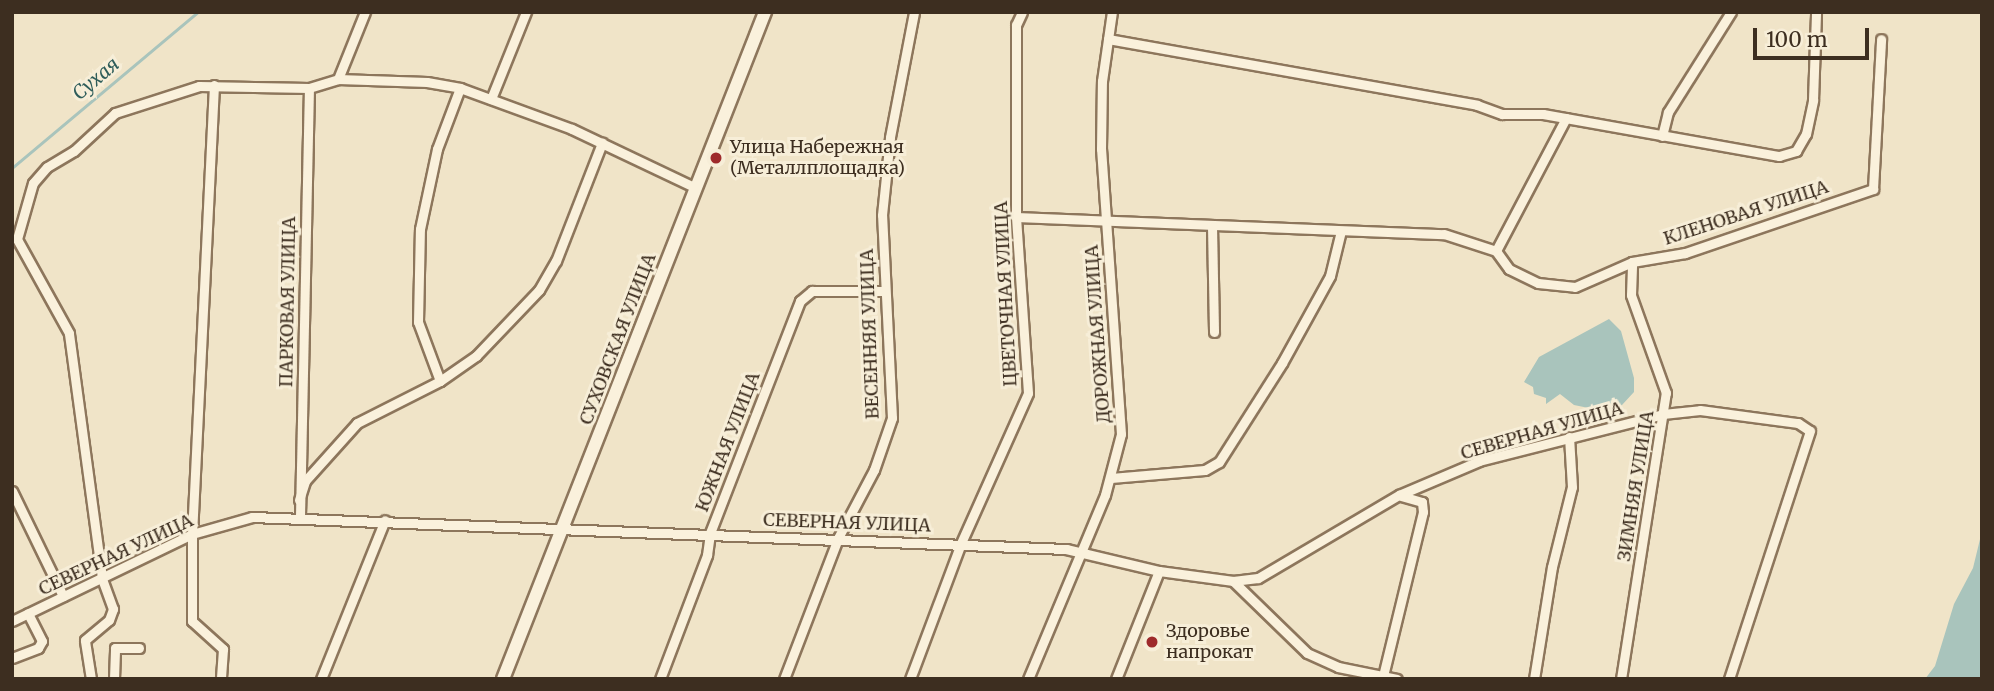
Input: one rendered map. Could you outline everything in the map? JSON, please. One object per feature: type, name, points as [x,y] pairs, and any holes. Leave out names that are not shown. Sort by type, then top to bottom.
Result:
[{"type":"street","points":[[338,79],[365,12]]},
{"type":"street","points":[[491,99],[526,12]]},
{"type":"street","name":"СУХОВСКАЯ УЛИЦА","points":[[503,679],[765,12]]},
{"type":"street","name":"ВЕСЕННЯЯ УЛИЦА","points":[[784,679],[838,538],[874,470],[892,418],[882,215],[890,137],[914,12]]},
{"type":"street","name":"ЦВЕТОЧНАЯ УЛИЦА","points":[[910,679],[961,543],[1028,393],[1016,217],[1016,25],[1022,12]]},
{"type":"street","name":"ДОРОЖНАЯ УЛИЦА","points":[[1028,679],[1111,478],[1121,434],[1101,149],[1112,12]]},
{"type":"street","points":[[1662,135],[1668,112],[1731,12]]},
{"type":"street","points":[[1108,39],[1476,105],[1502,114],[1566,118],[1779,156],[1796,151],[1806,134],[1813,100],[1815,12]]},
{"type":"street","name":"КЛЕНОВАЯ УЛИЦА","points":[[1016,217],[1341,232],[1444,233],[1496,251],[1509,270],[1538,283],[1575,287],[1632,262],[1685,253],[1873,188],[1881,39]]},
{"type":"street","points":[[91,679],[86,640],[109,620],[113,609],[102,578],[69,333],[17,239],[27,200],[40,174],[85,143],[115,113],[199,86],[309,88],[338,79],[427,82],[460,88],[491,99],[602,143],[696,188]]},
{"type":"street","points":[[214,85],[192,534],[192,621],[223,649],[222,679]]},
{"type":"street","name":"ПАРКОВАЯ УЛИЦА","points":[[300,516],[309,88]]},
{"type":"street","points":[[440,381],[418,322],[419,229],[425,188],[460,88]]},
{"type":"street","points":[[1496,251],[1566,118]]},
{"type":"street","points":[[299,500],[305,481],[357,424],[440,381],[476,356],[539,290],[556,261],[602,143]]},
{"type":"street","points":[[1212,226],[1214,332]]},
{"type":"street","points":[[1111,478],[1205,470],[1219,462],[1282,363],[1330,276],[1341,232]]},
{"type":"street","name":"ЗИМНЯЯ УЛИЦА","points":[[1621,679],[1666,393],[1631,295],[1632,262]]},
{"type":"street","name":"ЮЖНАЯ УЛИЦА","points":[[660,679],[707,555],[710,533],[800,301],[812,291],[884,291]]},
{"type":"street","name":"СЕВЕРНАЯ УЛИЦА","points":[[12,621],[192,534],[252,517],[300,516],[961,543],[1078,553],[1159,571],[1233,581],[1258,578],[1399,495],[1479,461],[1663,414],[1700,410],[1798,423],[1810,431],[1729,679]]},
{"type":"street","points":[[1534,679],[1559,539],[1572,487],[1569,437]]},
{"type":"street","points":[[12,491],[63,596]]},
{"type":"street","points":[[1384,676],[1423,512],[1422,502],[1399,495]]},
{"type":"street","points":[[321,679],[385,520]]},
{"type":"street","points":[[1116,679],[1159,571]]},
{"type":"street","points":[[1233,581],[1307,653],[1338,667],[1397,679]]},
{"type":"street","points":[[12,658],[38,648],[42,641],[28,613]]},
{"type":"street","points":[[114,679],[115,648],[139,648]]},
{"type":"water","points":[[1609,319],[1621,331],[1634,378],[1634,392],[1622,405],[1608,412],[1574,405],[1560,394],[1546,404],[1546,398],[1534,394],[1533,387],[1524,382],[1539,357]]},
{"type":"water","points":[[1982,531],[1982,679],[1925,679],[1935,666],[1954,604],[1973,568]]},
{"type":"waterway","name":"Сухая","points":[[12,168],[198,12]]},
{"type":"place","name":"Улица Набережная (Металлплощадка)","points":[[716,158]]},
{"type":"place","name":"Здоровье напрокат","points":[[1152,642]]}]
